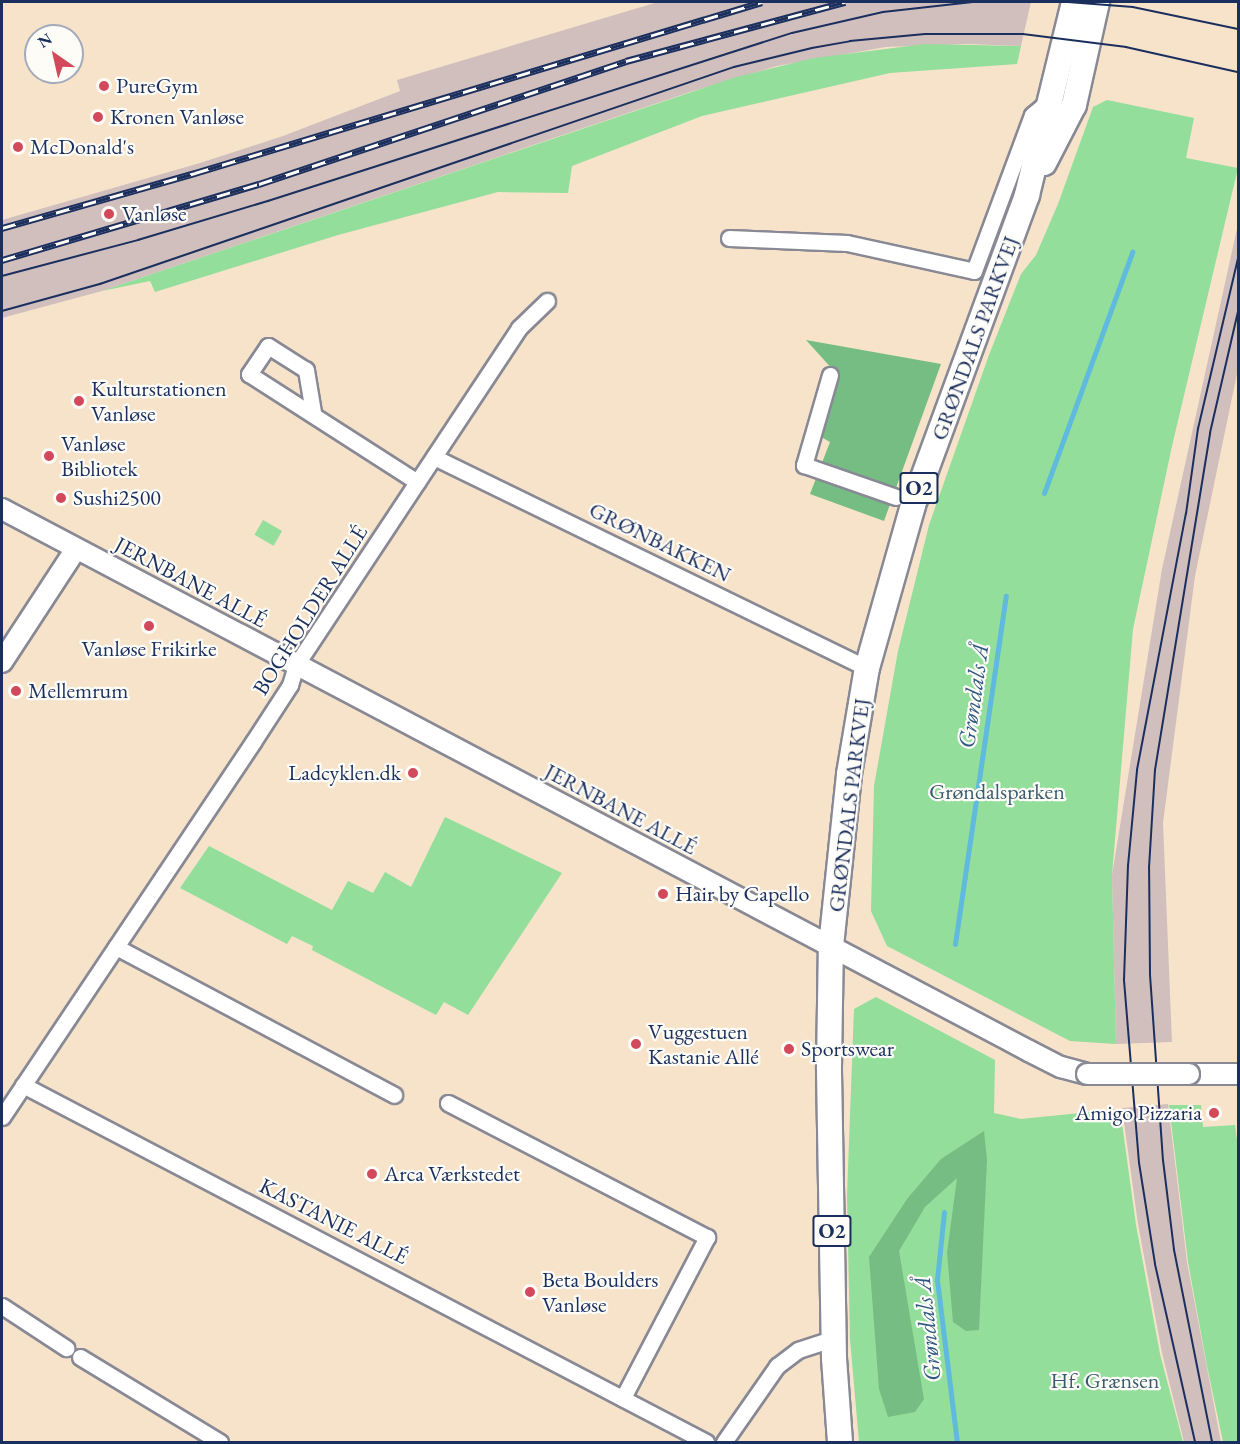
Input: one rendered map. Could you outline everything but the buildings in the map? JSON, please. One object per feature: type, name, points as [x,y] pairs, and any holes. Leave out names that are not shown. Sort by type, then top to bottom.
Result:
[{"type":"main road","name":"GRØNDALS PARKVEJ","points":[[840,1443],[834,1338],[830,1125],[831,946],[849,774],[867,668],[913,505],[1027,195],[1074,2]]},
{"type":"main road","name":"GRØNDALS PARKVEJ","points":[[1027,195],[1070,117],[1097,2]]},
{"type":"street","name":"GRØNDALS PARKVEJ","points":[[729,238],[848,243],[974,271],[1032,115],[1052,98]]},
{"type":"street","name":"BOGHOLDER ALLÉ","points":[[2,1117],[290,685],[296,665],[519,328],[547,301]]},
{"type":"street","points":[[313,412],[306,370],[268,346],[249,374],[313,412],[417,482]]},
{"type":"street","points":[[830,375],[804,465],[896,496]]},
{"type":"street","name":"GRØNBAKKEN","points":[[434,457],[867,668]]},
{"type":"street","name":"JERNBANE ALLÉ","points":[[2,509],[1061,1067],[1087,1074],[1239,1074]]},
{"type":"street","points":[[2,662],[76,549]]},
{"type":"street","points":[[116,947],[394,1095]]},
{"type":"street","name":"KASTANIE ALLÉ","points":[[23,1085],[706,1443]]},
{"type":"street","points":[[448,1103],[707,1237],[623,1398]]},
{"type":"street","points":[[2,1306],[66,1348]]},
{"type":"street","points":[[724,1443],[777,1366],[798,1350],[834,1338]]},
{"type":"street","points":[[80,1357],[220,1443]]},
{"type":"shaded area","points":[[658,2],[1031,2],[1021,46],[967,44],[886,47],[777,66],[690,92],[102,291],[2,318],[2,220],[200,163],[283,136],[400,91],[397,80]]},
{"type":"shaded area","points":[[1238,224],[1238,369],[1195,576],[1163,823],[1172,1042],[1116,1044],[1112,875],[1162,569]]},
{"type":"shaded area","points":[[1168,1104],[1187,1262],[1221,1442],[1184,1442],[1162,1353],[1138,1224],[1122,1108]]},
{"type":"green space","points":[[925,44],[1021,46],[1017,64],[890,73],[702,116],[572,166],[568,193],[498,192],[338,235],[155,292],[150,281],[102,291],[733,78],[814,58]]},
{"type":"green space","name":"Grøndalsparken","points":[[1107,100],[1194,118],[1186,158],[1238,168],[1172,446],[1133,629],[1112,875],[1116,1044],[1070,1041],[887,946],[871,911],[874,786],[898,651],[929,525],[989,355],[1021,274],[1036,255],[1058,204],[1093,107]]},
{"type":"green space","points":[[806,340],[941,364],[884,521],[810,494],[830,442],[816,434],[834,371]]},
{"type":"green space","points":[[263,520],[282,531],[274,546],[254,535]]},
{"type":"green space","points":[[445,817],[562,873],[468,1015],[444,1002],[436,1015],[312,950],[313,946],[292,936],[287,944],[180,888],[209,846],[332,910],[348,881],[373,893],[385,872],[411,887]]},
{"type":"green space","name":"Hf. Grænsen","points":[[876,997],[995,1060],[994,1113],[1021,1119],[1120,1109],[1136,1225],[1160,1354],[1183,1442],[859,1442],[850,1339],[847,1195],[854,1009]]},
{"type":"green space","points":[[1169,1105],[1201,1105],[1203,1127],[1235,1125],[1238,1148],[1238,1442],[1223,1442],[1207,1366],[1188,1262]]},
{"type":"green space","points":[[984,1131],[987,1160],[979,1330],[966,1331],[953,1322],[947,1253],[957,1178],[925,1207],[899,1251],[924,1399],[915,1412],[888,1417],[879,1389],[869,1257],[907,1199],[941,1159]]},
{"type":"waterway","name":"Grøndals Å","points":[[1044,493],[1132,252]]},
{"type":"waterway","name":"Grøndals Å","points":[[955,944],[1006,596]]},
{"type":"waterway","name":"Grøndals Å","points":[[944,1212],[937,1280],[957,1442]]},
{"type":"tram line","points":[[2,276],[138,240],[268,201],[792,33],[883,12],[972,2]]},
{"type":"tram line","points":[[1068,2],[1133,7],[1238,29]]},
{"type":"tram line","points":[[2,311],[100,284],[734,67],[812,48],[850,41],[925,34],[1023,34],[1126,47],[1238,72]]},
{"type":"tram line","points":[[1195,1442],[1155,1264],[1139,1163],[1124,980],[1128,866],[1137,770],[1186,514],[1198,429],[1238,259]]},
{"type":"tram line","points":[[1212,1442],[1174,1250],[1163,1161],[1150,974],[1149,868],[1155,770],[1210,433],[1238,312]]},
{"type":"railway","points":[[2,228],[195,173],[762,2]]},
{"type":"railway","points":[[2,260],[259,184],[626,61],[845,2]]},
{"type":"place","name":"PureGym","points":[[104,86]]},
{"type":"place","name":"Kronen Vanløse","points":[[98,117]]},
{"type":"place","name":"McDonald's","points":[[18,147]]},
{"type":"place","name":"Vanløse","points":[[109,214]]},
{"type":"place","name":"Kulturstationen Vanløse","points":[[79,401]]},
{"type":"place","name":"Vanløse Bibliotek","points":[[49,456]]},
{"type":"place","name":"Sushi2500","points":[[61,498]]},
{"type":"place","name":"Vanløse Frikirke","points":[[149,626]]},
{"type":"place","name":"Mellemrum","points":[[16,691]]},
{"type":"place","name":"Ladcyklen.dk","points":[[413,773]]},
{"type":"place","name":"Hair by Capello","points":[[663,894]]},
{"type":"place","name":"Vuggestuen Kastanie Allé","points":[[636,1044]]},
{"type":"place","name":"Sportswear","points":[[789,1049]]},
{"type":"place","name":"Amigo Pizzaria","points":[[1214,1113]]},
{"type":"place","name":"Arca Værkstedet","points":[[372,1174]]},
{"type":"place","name":"Beta Boulders Vanløse","points":[[530,1292]]}]
